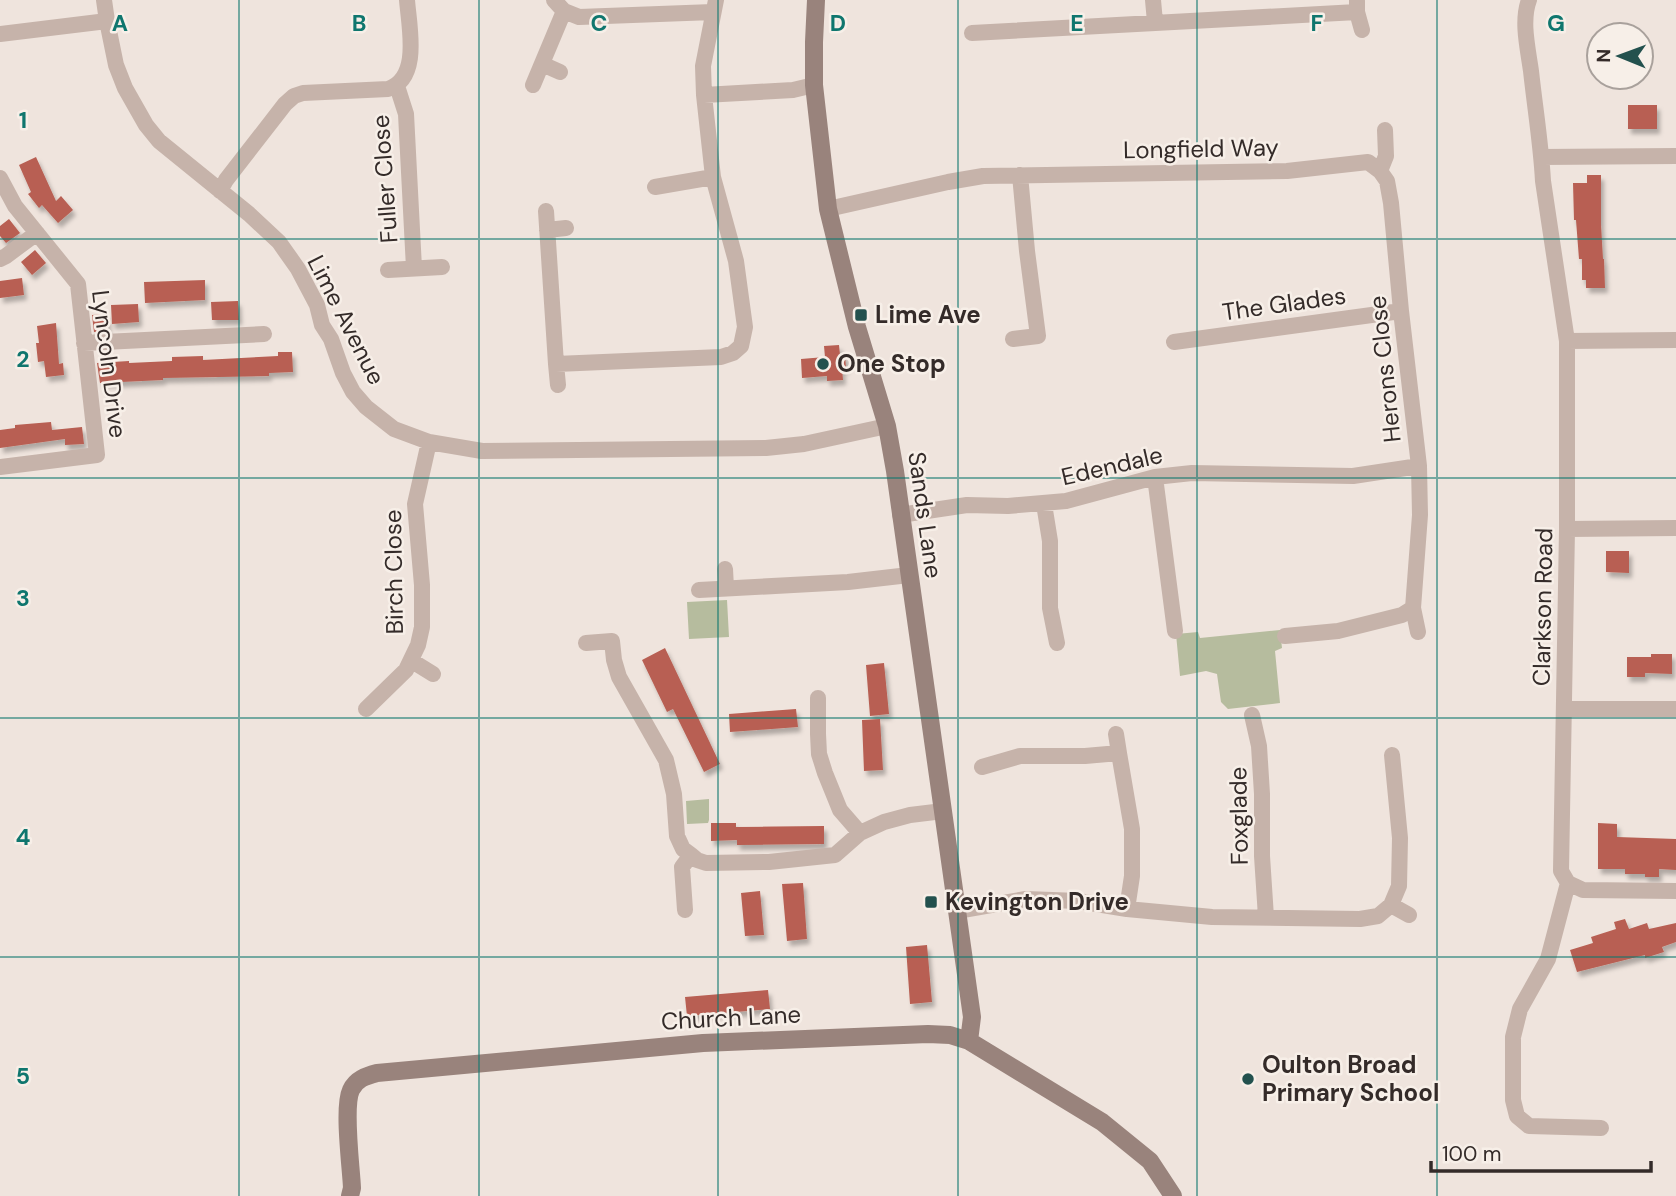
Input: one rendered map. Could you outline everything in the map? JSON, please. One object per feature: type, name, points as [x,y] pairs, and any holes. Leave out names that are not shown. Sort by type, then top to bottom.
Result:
[{"type":"street","name":"Lime Avenue","points":[[104,0],[116,65],[125,88],[146,124],[159,141],[249,214],[279,242],[298,269],[317,305],[322,326],[331,340],[353,392],[366,407],[394,429],[429,442],[482,451],[766,447],[804,444],[887,426]]},
{"type":"street","points":[[220,191],[285,104],[294,96],[314,91],[388,89],[397,86],[409,66],[411,54],[407,0]]},
{"type":"street","name":"Sands Lane","points":[[816,0],[814,85],[828,209],[857,327],[887,426],[895,471],[972,1017],[969,1041]]},
{"type":"street","points":[[1153,0],[1154,22]]},
{"type":"street","name":"Clarkson Road","points":[[1528,0],[1525,9],[1526,32],[1543,181],[1567,341],[1567,529],[1561,871],[1568,883],[1548,959],[1520,1009],[1513,1037],[1513,1100],[1517,1116],[1529,1126],[1601,1128]]},
{"type":"street","points":[[533,85],[559,6],[579,18],[715,6],[703,66],[704,95],[713,177],[736,261],[745,327],[741,346],[733,353],[721,357],[556,364]]},
{"type":"street","points":[[972,33],[1357,6],[1362,30]]},
{"type":"street","points":[[0,34],[107,22]]},
{"type":"street","points":[[542,64],[560,72]]},
{"type":"street","points":[[704,95],[793,90],[814,85]]},
{"type":"street","name":"Fuller Close","points":[[397,86],[406,114],[414,268]]},
{"type":"street","name":"Herons Close","points":[[1385,130],[1386,156],[1380,171],[1388,181],[1419,466],[1420,515],[1413,608],[1418,632]]},
{"type":"street","points":[[1541,157],[1676,156]]},
{"type":"street","name":"Longfield Way","points":[[828,209],[983,176],[1287,171],[1368,162],[1380,171]]},
{"type":"street","points":[[1013,340],[1038,336],[1020,175]]},
{"type":"street","points":[[655,187],[713,177]]},
{"type":"street","name":"Lyncoln Drive","points":[[0,178],[15,206],[78,284],[97,455],[0,467]]},
{"type":"street","points":[[546,211],[558,385]]},
{"type":"street","points":[[547,230],[566,228]]},
{"type":"street","points":[[0,258],[37,233]]},
{"type":"street","name":"Fuller Close","points":[[388,270],[442,267]]},
{"type":"street","name":"The Glades","points":[[1174,342],[1401,311]]},
{"type":"street","points":[[84,343],[175,330],[264,334]]},
{"type":"street","points":[[1567,341],[1676,340]]},
{"type":"street","name":"Birch Close","points":[[366,709],[406,670],[418,645],[422,627],[422,585],[415,504],[429,442]]},
{"type":"street","name":"Edendale","points":[[900,515],[967,505],[1008,506],[1066,501],[1155,477],[1192,473],[1353,476],[1419,466]]},
{"type":"street","points":[[1155,477],[1175,631]]},
{"type":"street","points":[[1044,504],[1050,541],[1050,608],[1057,643]]},
{"type":"street","points":[[1567,529],[1676,528]]},
{"type":"street","points":[[725,569],[726,588]]},
{"type":"street","points":[[699,590],[848,582],[909,575]]},
{"type":"street","points":[[1285,636],[1338,631],[1402,615],[1413,608]]},
{"type":"street","points":[[586,643],[612,642],[619,677],[666,760],[674,794],[677,836],[683,849],[706,863],[769,862],[835,855],[860,833],[884,822],[910,815],[943,811]]},
{"type":"street","name":"Birch Close","points":[[412,661],[433,674]]},
{"type":"street","points":[[818,698],[819,754],[840,810],[860,833]]},
{"type":"street","points":[[1564,709],[1676,709]]},
{"type":"street","name":"Foxglade","points":[[1252,715],[1260,758],[1266,917]]},
{"type":"street","points":[[1116,734],[1132,829],[1132,876],[1127,909]]},
{"type":"street","points":[[982,767],[1020,756],[1085,757],[1119,753]]},
{"type":"street","points":[[957,911],[1026,899],[1078,901],[1127,909],[1212,917],[1360,919],[1378,916],[1391,905],[1399,886],[1400,838],[1392,755]]},
{"type":"street","points":[[685,910],[682,867],[691,855]]},
{"type":"street","points":[[1568,883],[1583,890],[1676,891]]},
{"type":"street","points":[[1391,905],[1409,915]]},
{"type":"street","name":"Church Lane","points":[[350,1196],[352,1188],[347,1103],[351,1088],[362,1077],[377,1073],[703,1043],[928,1034],[950,1035],[969,1041],[1102,1122],[1150,1161],[1173,1196]]},
{"type":"green space","points":[[727,600],[729,637],[689,639],[687,602]]},
{"type":"green space","points":[[1280,630],[1282,648],[1275,651],[1280,703],[1228,709],[1221,702],[1217,674],[1206,671],[1180,676],[1176,634],[1198,632],[1200,638]]},
{"type":"green space","points":[[709,799],[708,823],[687,824],[686,801]]},
{"type":"building","points":[[1628,105],[1657,105],[1657,129],[1628,129]]},
{"type":"building","points":[[36,157],[56,201],[61,196],[73,210],[58,223],[42,205],[39,208],[28,194],[31,192],[19,165]]},
{"type":"building","points":[[1587,175],[1601,175],[1605,288],[1586,288],[1586,280],[1582,280],[1582,259],[1579,259],[1574,220],[1573,183],[1587,183]]},
{"type":"building","points":[[9,219],[20,233],[6,243],[0,236],[0,226]]},
{"type":"building","points":[[35,250],[46,263],[32,275],[21,262]]},
{"type":"building","points":[[22,278],[24,295],[0,298],[0,281]]},
{"type":"building","points":[[205,280],[205,300],[145,303],[144,282]]},
{"type":"building","points":[[238,301],[239,320],[212,320],[211,302]]},
{"type":"building","points":[[138,304],[139,322],[112,324],[111,305]]},
{"type":"building","points":[[107,314],[108,331],[94,332],[92,315]]},
{"type":"building","points":[[56,323],[59,364],[63,363],[64,375],[46,377],[44,361],[38,362],[37,326]]},
{"type":"building","name":"One Stop","points":[[839,345],[840,355],[845,354],[846,369],[842,369],[843,380],[827,381],[827,376],[802,378],[801,359],[825,357],[824,346]]},
{"type":"building","points":[[278,352],[292,352],[293,372],[269,373],[269,376],[163,378],[100,383],[97,363],[172,361],[172,357],[203,356],[203,360],[278,356]]},
{"type":"building","points":[[51,422],[52,430],[82,427],[84,444],[65,445],[65,439],[0,448],[0,430],[15,428],[15,425]]},
{"type":"building","points":[[1606,551],[1629,551],[1629,573],[1606,572]]},
{"type":"building","points":[[665,648],[720,764],[704,772],[673,709],[667,712],[642,660]]},
{"type":"building","points":[[1651,654],[1672,654],[1672,674],[1645,673],[1645,677],[1627,677],[1627,657],[1651,657]]},
{"type":"building","points":[[884,663],[889,714],[870,716],[866,665]]},
{"type":"building","points":[[796,709],[798,727],[730,732],[729,714]]},
{"type":"building","points":[[880,719],[883,770],[864,771],[862,720]]},
{"type":"building","points":[[711,823],[736,823],[736,827],[824,826],[824,844],[737,845],[737,840],[711,841]]},
{"type":"building","points":[[1598,823],[1617,824],[1617,837],[1676,839],[1676,870],[1659,869],[1659,877],[1645,877],[1645,874],[1625,874],[1625,869],[1598,869]]},
{"type":"building","points":[[803,883],[807,939],[787,941],[782,884]]},
{"type":"building","points":[[760,891],[764,935],[745,936],[741,893]]},
{"type":"building","points":[[1625,919],[1629,929],[1647,923],[1649,929],[1676,923],[1676,942],[1662,947],[1664,952],[1645,958],[1645,955],[1577,972],[1570,950],[1593,943],[1591,937],[1616,929],[1614,922]]},
{"type":"building","points":[[927,945],[932,1002],[910,1004],[906,947]]},
{"type":"building","points":[[768,990],[770,1009],[687,1016],[685,997]]},
{"type":"place","name":"Lime Ave","points":[[861,315]]},
{"type":"place","name":"One Stop","points":[[823,364]]},
{"type":"place","name":"Kevington Drive","points":[[931,902]]},
{"type":"place","name":"Oulton Broad Primary School","points":[[1248,1079]]}]
